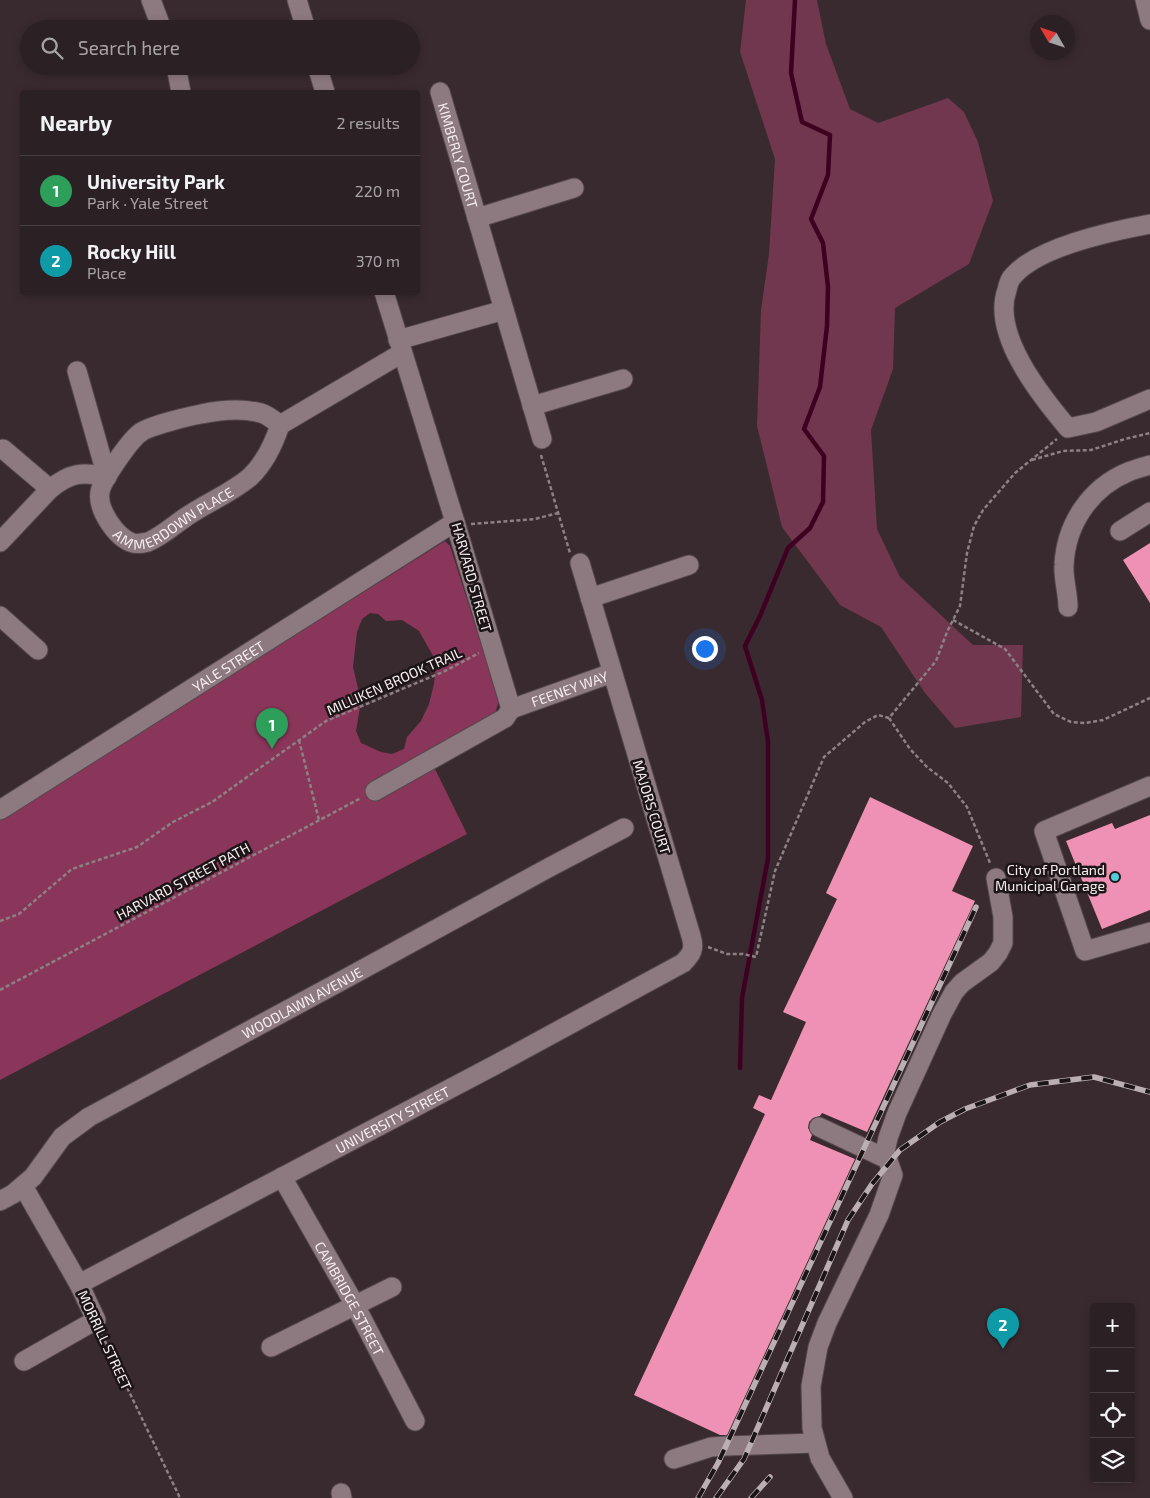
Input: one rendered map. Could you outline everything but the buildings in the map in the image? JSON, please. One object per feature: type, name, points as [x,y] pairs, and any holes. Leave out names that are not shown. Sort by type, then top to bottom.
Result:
[{"type":"street","points":[[150,0],[158,20]]},
{"type":"street","points":[[297,0],[303,20]]},
{"type":"street","points":[[1145,0],[1150,19]]},
{"type":"street","points":[[178,75],[181,90]]},
{"type":"street","points":[[320,75],[324,90]]},
{"type":"street","name":"KIMBERLY COURT","points":[[440,92],[542,438]]},
{"type":"street","name":"KIMBERLY COURT","points":[[477,218],[574,188]]},
{"type":"street","points":[[1150,224],[1098,235],[1028,262],[1011,278],[1003,300],[1007,328],[1017,355],[1030,378],[1068,428],[1096,422],[1150,399]]},
{"type":"street","name":"HARVARD STREET","points":[[385,295],[456,525],[510,709]]},
{"type":"street","points":[[280,425],[400,347],[504,310]]},
{"type":"street","points":[[0,542],[59,481],[75,474],[90,473],[107,477],[77,371]]},
{"type":"street","points":[[532,406],[623,378]]},
{"type":"street","name":"AMMERDOWN PLACE","points":[[218,411],[246,411],[263,414],[280,425],[274,443],[251,476],[232,490],[148,542],[133,544],[120,536],[109,523],[102,509],[100,492],[112,467],[140,432],[175,421],[218,411]]},
{"type":"street","points":[[4,449],[50,489]]},
{"type":"street","points":[[1068,607],[1064,566],[1066,541],[1076,518],[1089,499],[1107,484],[1128,472],[1150,465]]},
{"type":"street","points":[[1120,531],[1150,512]]},
{"type":"street","name":"YALE STREET","points":[[0,810],[456,525]]},
{"type":"street","name":"FEENEY WAY","points":[[510,709],[612,673],[580,562]]},
{"type":"street","points":[[590,598],[689,565]]},
{"type":"street","points":[[0,616],[38,650]]},
{"type":"street","name":"MAJORS COURT","points":[[612,673],[693,942]]},
{"type":"street","points":[[375,791],[505,718],[510,709]]},
{"type":"street","points":[[1150,786],[1044,830],[1085,951],[1150,932]]},
{"type":"street","name":"WOODLAWN AVENUE","points":[[0,1201],[34,1177],[62,1137],[89,1117],[624,828]]},
{"type":"street","points":[[842,1498],[827,1472],[815,1443],[811,1414],[811,1386],[818,1347],[831,1314],[879,1215],[893,1175],[885,1152],[887,1144],[897,1113],[942,1014],[954,992],[962,983],[991,962],[1003,943],[1003,917],[996,878]]},
{"type":"street","name":"UNIVERSITY STREET","points":[[79,1284],[486,1070],[683,963],[693,950],[693,942]]},
{"type":"street","points":[[819,1127],[887,1159]]},
{"type":"street","name":"CAMBRIDGE STREET","points":[[282,1177],[355,1305],[415,1421]]},
{"type":"street","name":"MORRILL STREET","points":[[23,1186],[79,1284],[96,1320]]},
{"type":"street","points":[[271,1347],[392,1287]]},
{"type":"street","points":[[24,1361],[96,1320]]},
{"type":"street","points":[[674,1459],[711,1447],[815,1443]]},
{"type":"path","points":[[889,718],[936,661],[960,606],[967,553],[974,526],[983,510],[1015,473],[1073,427]]},
{"type":"path","points":[[1030,460],[1063,451],[1091,450],[1125,438],[1150,433]]},
{"type":"path","points":[[542,438],[538,447],[558,513],[571,554],[580,562]]},
{"type":"path","points":[[456,525],[535,519],[558,513]]},
{"type":"path","points":[[953,620],[1005,649],[1054,714],[1071,722],[1085,723],[1102,720],[1150,698]]},
{"type":"path","name":"MILLIKEN BROOK TRAIL","points":[[0,921],[20,914],[72,869],[136,847],[173,822],[212,802],[326,721],[445,671],[492,646]]},
{"type":"path","points":[[693,942],[727,954],[744,954],[756,957],[775,871],[824,757],[865,722],[878,715],[889,718],[910,749],[927,767],[948,783],[967,806],[996,878]]},
{"type":"path","points":[[298,740],[319,820]]},
{"type":"path","name":"HARVARD STREET PATH","points":[[0,990],[375,791]]},
{"type":"path","name":"MORRILL STREET","points":[[96,1320],[180,1498]]},
{"type":"shaded area","points":[[746,0],[817,0],[826,44],[850,109],[878,123],[948,98],[964,112],[978,142],[993,201],[969,264],[895,308],[893,369],[871,430],[877,529],[900,577],[973,645],[1023,645],[1021,717],[955,728],[925,693],[881,627],[840,605],[782,527],[757,426],[761,310],[769,254],[775,159],[740,52]]},
{"type":"shaded area","points":[[445,541],[450,546],[499,700],[495,714],[368,785],[374,800],[435,769],[467,834],[0,1080],[0,820]],"holes":[[[370,613],[378,614],[386,621],[402,620],[419,631],[436,661],[434,684],[429,704],[421,721],[407,737],[404,749],[392,754],[381,752],[361,743],[356,731],[361,701],[353,667],[357,632],[362,619]]]},
{"type":"waterway","points":[[740,1068],[742,998],[768,858],[768,742],[762,700],[745,646],[760,616],[788,548],[810,528],[823,502],[824,456],[804,429],[820,387],[827,326],[828,287],[823,243],[811,219],[828,175],[830,135],[802,122],[791,73],[795,0]]},
{"type":"railway","points":[[698,1498],[718,1463],[976,907]]},
{"type":"railway","points":[[716,1498],[744,1459],[848,1220],[872,1184],[900,1150],[940,1122],[965,1109],[1030,1085],[1094,1077],[1150,1092]]},
{"type":"railway","points":[[751,1498],[770,1477]]},
{"type":"place","name":"University Park","points":[[272,749]]},
{"type":"place","name":"City of Portland Municipal Garage","points":[[1115,877]]},
{"type":"place","name":"Rocky Hill","points":[[1003,1349]]}]
